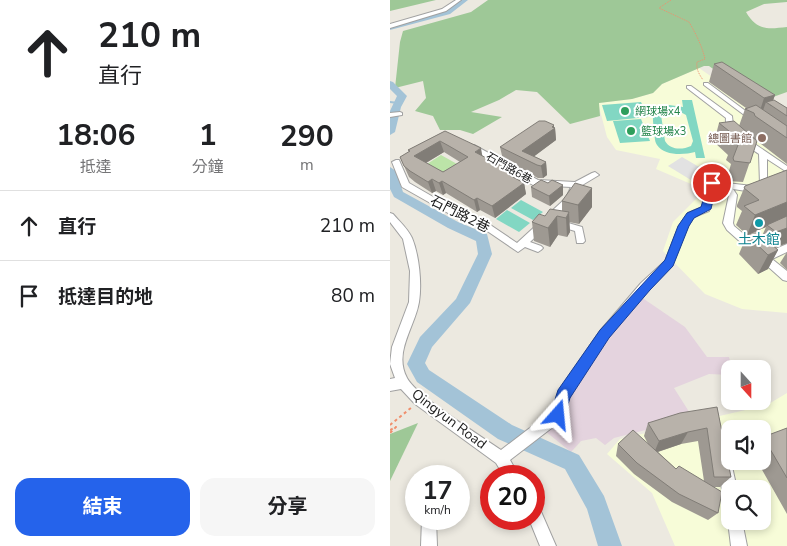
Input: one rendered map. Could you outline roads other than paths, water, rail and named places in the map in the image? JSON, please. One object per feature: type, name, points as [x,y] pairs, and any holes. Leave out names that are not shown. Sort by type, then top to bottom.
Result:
[{"type":"street","points":[[390,26],[444,10],[458,0]]},
{"type":"street","points":[[706,84],[752,117],[754,123]]},
{"type":"street","points":[[688,87],[730,117],[729,125],[734,133],[787,170]]},
{"type":"street","points":[[390,115],[400,114]]},
{"type":"street","name":"石門路6巷","points":[[462,143],[536,183],[576,185]]},
{"type":"street","points":[[505,455],[558,415],[563,395],[604,334],[645,286],[669,263],[684,226],[691,215],[706,209],[712,183],[753,189],[764,185],[763,153]]},
{"type":"street","points":[[393,164],[407,158]]},
{"type":"street","name":"石門路2巷","points":[[393,164],[405,185],[451,211],[477,220],[518,248],[523,243]]},
{"type":"street","points":[[774,175],[787,170]]},
{"type":"street","points":[[538,248],[523,243],[547,220],[575,198],[576,185],[595,175]]},
{"type":"street","points":[[727,186],[732,195],[728,223],[730,228],[787,277]]},
{"type":"street","name":"Qingyun Road","points":[[390,216],[407,238],[415,271],[414,302],[398,346],[396,364],[403,383],[419,400],[505,455],[508,465]]},
{"type":"street","points":[[547,220],[579,229],[580,241]]},
{"type":"street","points":[[765,258],[787,248]]},
{"type":"street","points":[[390,385],[403,383]]},
{"type":"street","points":[[429,530],[429,546]]},
{"type":"street","points":[[541,530],[548,546]]},
{"type":"street","points":[[736,530],[739,546]]},
{"type":"waterway","points":[[390,28],[447,12],[465,0]]},
{"type":"waterway","points":[[390,84],[402,96],[396,107],[390,132]]},
{"type":"waterway","points":[[390,102],[398,103]]},
{"type":"waterway","points":[[390,171],[398,194],[453,225],[482,238],[485,254],[462,303],[426,342],[416,364],[423,376],[505,432],[572,462],[596,504],[610,546]]},
{"type":"place","name":"網球場x4","points":[[625,111]]},
{"type":"place","name":"籃球場x3","points":[[631,131]]},
{"type":"place","name":"總圖書館","points":[[762,138]]},
{"type":"place","name":"土木館","points":[[759,223]]}]
